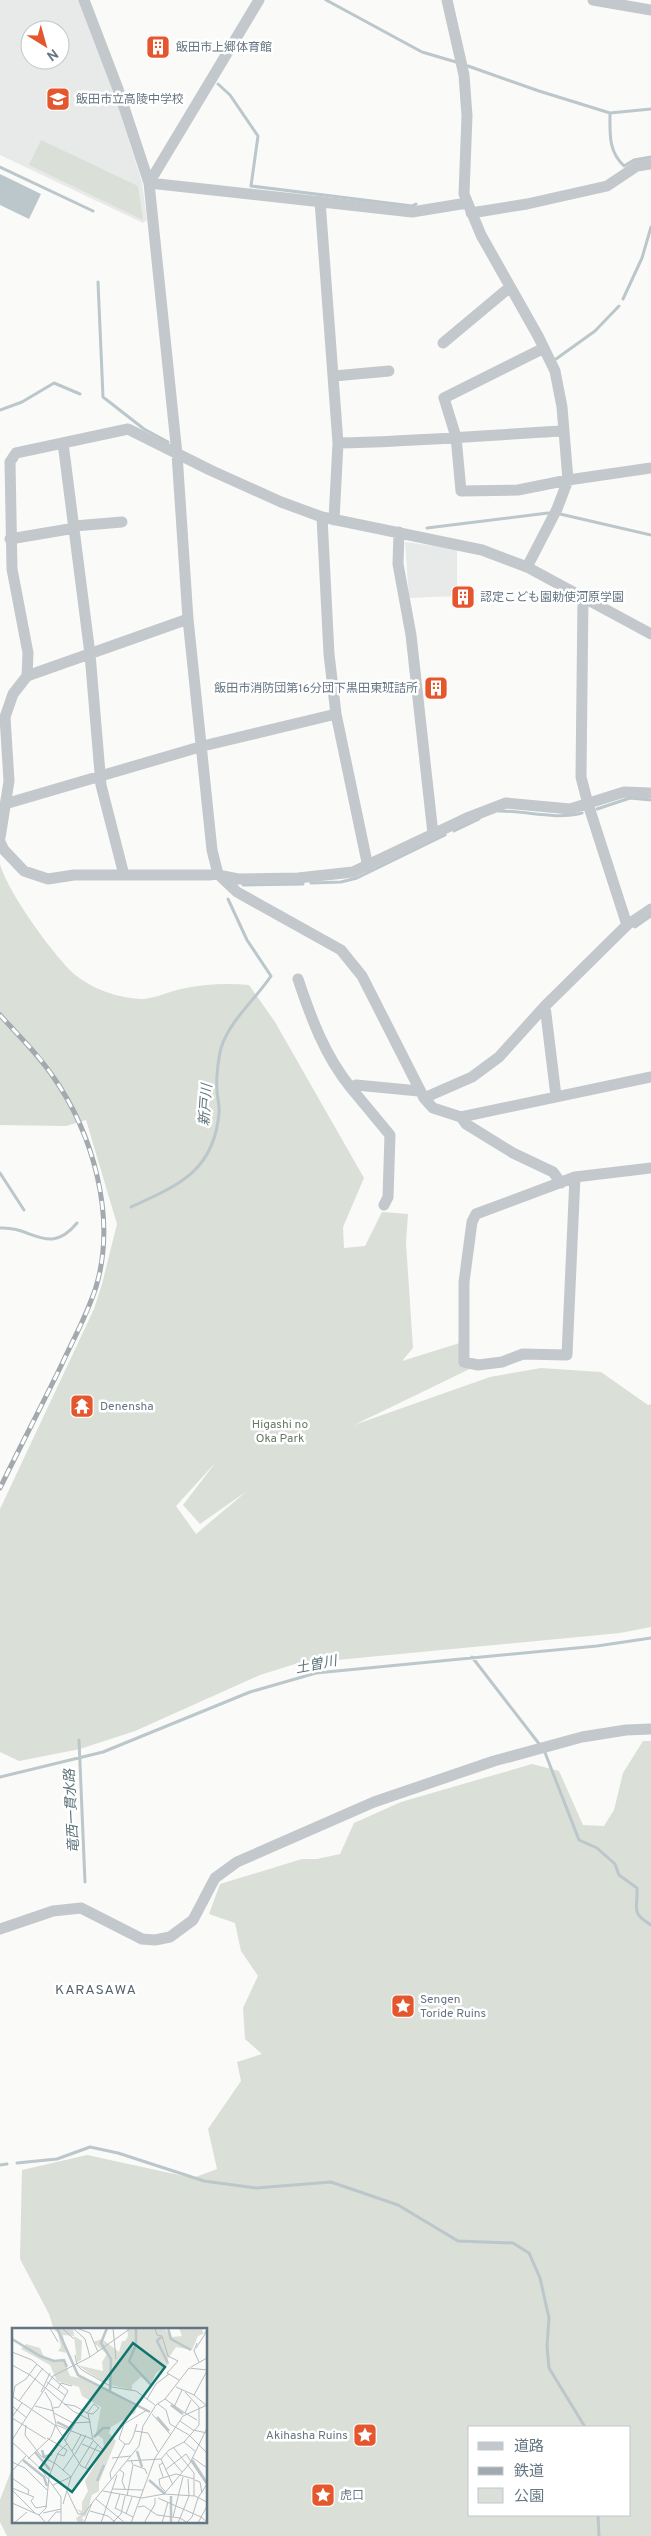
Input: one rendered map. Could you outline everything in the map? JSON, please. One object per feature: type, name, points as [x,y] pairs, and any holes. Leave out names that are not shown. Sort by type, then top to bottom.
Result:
[{"type":"street","points":[[84,0],[118,89],[149,184],[177,454],[188,619],[203,746],[212,850],[221,875],[237,892],[341,950],[362,976],[422,1095],[433,1108],[461,1117],[651,1077]]},
{"type":"street","points":[[149,184],[259,0]]},
{"type":"street","points":[[447,0],[464,74],[467,116],[464,194],[469,208],[555,371],[562,407],[568,480],[557,509],[527,567]]},
{"type":"street","points":[[593,0],[639,10],[651,10]]},
{"type":"street","points":[[149,184],[412,212],[527,204],[607,186],[637,166],[651,164]]},
{"type":"street","points":[[320,201],[325,291],[334,376],[338,443],[334,520]]},
{"type":"street","points":[[443,343],[510,287]]},
{"type":"street","points":[[544,348],[444,398],[456,437],[461,491],[518,490],[568,480],[651,468]]},
{"type":"street","points":[[334,376],[389,371]]},
{"type":"street","points":[[651,634],[527,567],[482,550],[322,517],[281,502],[177,454],[128,428],[16,453],[10,462],[12,570],[28,653],[26,676],[12,694],[6,717],[9,781],[0,840],[4,850],[24,871],[36,877],[48,879],[74,876],[124,875],[221,875],[238,878],[298,878],[353,872],[368,867],[433,834],[506,802],[570,810],[624,792],[651,793]]},
{"type":"street","points":[[338,443],[408,442],[456,437],[563,431]]},
{"type":"street","points":[[63,443],[90,654],[100,776],[124,875]]},
{"type":"street","points":[[322,517],[329,654],[336,714],[368,867]]},
{"type":"street","points":[[10,539],[75,527],[122,522]]},
{"type":"street","points":[[399,532],[398,564],[411,635],[433,834]]},
{"type":"street","points":[[583,598],[582,777],[588,804],[627,925]]},
{"type":"street","points":[[26,676],[188,619]]},
{"type":"street","points":[[5,804],[203,746],[336,714]]},
{"type":"street","points":[[351,1088],[356,1085],[422,1095],[472,1077],[499,1058],[545,1006],[627,925],[651,910]]},
{"type":"street","points":[[298,979],[326,1050],[351,1088],[390,1135],[388,1198],[384,1206]]},
{"type":"street","points":[[545,1006],[556,1096]]},
{"type":"street","points":[[461,1117],[466,1124],[513,1153],[553,1172],[561,1183]]},
{"type":"street","points":[[575,1177],[567,1356],[523,1354],[502,1362],[478,1365],[464,1362],[464,1282],[472,1222],[476,1214],[575,1177],[651,1168]]},
{"type":"street","points":[[0,1929],[52,1912],[81,1908],[142,1939],[155,1940],[170,1937],[193,1920],[215,1878],[237,1862],[374,1802],[494,1761],[582,1737],[626,1730],[651,1729]]},
{"type":"shaded area","name":"飯田市立高陵中学校","points":[[0,0],[80,0],[106,69],[142,182],[147,220],[143,223],[0,155]]},
{"type":"shaded area","points":[[0,174],[41,194],[29,219],[0,205]]},
{"type":"shaded area","points":[[405,542],[457,549],[457,596],[409,598]]},
{"type":"green space","points":[[41,140],[138,186],[143,220],[29,165]]},
{"type":"green space","name":"Higashi no Oka Park","points":[[0,864],[4,876],[21,906],[55,953],[74,974],[105,992],[141,999],[198,986],[249,985],[275,1022],[364,1178],[343,1227],[344,1248],[365,1246],[382,1212],[408,1214],[406,1243],[413,1348],[402,1361],[463,1342],[464,1361],[478,1365],[354,1425],[490,1377],[541,1368],[601,1372],[648,1405],[651,1404],[651,1627],[620,1633],[295,1664],[260,1675],[135,1731],[80,1749],[19,1761],[0,1752],[0,1509],[94,1309],[117,1224],[86,1120],[66,1126],[0,1125]],"holes":[[[216,1462],[183,1505],[200,1524],[247,1491],[196,1534],[176,1506]]]},
{"type":"green space","points":[[643,1741],[651,1741],[651,2536],[7,2536],[0,2522],[0,2500],[12,2468],[12,2524],[208,2524],[208,2328],[53,2328],[49,2314],[20,2259],[22,2170],[87,2155],[193,2178],[217,2169],[208,2129],[241,2081],[237,2062],[262,2054],[245,2039],[243,2008],[258,1976],[241,1951],[235,1923],[209,1914],[220,1884],[302,1859],[317,1859],[340,1854],[354,1823],[401,1802],[532,1764],[559,1771],[583,1825],[604,1826],[614,1810],[623,1773]]},
{"type":"waterway","points":[[326,0],[422,52],[456,62]]},
{"type":"waterway","points":[[468,66],[610,113],[651,109]]},
{"type":"waterway","points":[[218,84],[230,95],[258,136],[251,186],[412,206],[416,204]]},
{"type":"waterway","points":[[610,113],[611,141],[615,154],[624,166],[634,160],[651,157]]},
{"type":"waterway","points":[[0,167],[93,211]]},
{"type":"waterway","points":[[623,299],[642,258],[651,227]]},
{"type":"waterway","points":[[98,282],[103,397],[144,429],[168,442]]},
{"type":"waterway","points":[[556,359],[595,331],[619,306]]},
{"type":"waterway","points":[[0,410],[22,402],[54,383],[80,394]]},
{"type":"waterway","points":[[427,528],[548,513]]},
{"type":"waterway","points":[[560,514],[651,535]]},
{"type":"waterway","points":[[597,809],[630,798],[651,800]]},
{"type":"waterway","points":[[499,811],[562,816],[582,813]]},
{"type":"waterway","points":[[454,831],[479,819]]},
{"type":"waterway","points":[[311,883],[341,882],[357,878],[445,835]]},
{"type":"waterway","points":[[243,885],[303,884]]},
{"type":"waterway","name":"新戸川","points":[[131,1207],[179,1183],[202,1162],[210,1149],[216,1133],[219,1113],[217,1080],[221,1048],[230,1028],[271,976],[247,940],[228,899]]},
{"type":"waterway","points":[[635,927],[651,916]]},
{"type":"waterway","name":"竜西一貫水路","points":[[0,1173],[24,1210]]},
{"type":"waterway","name":"新戸川","points":[[0,1228],[22,1231],[40,1238],[49,1239],[58,1238],[67,1233],[77,1223]]},
{"type":"waterway","name":"土曽川","points":[[0,1777],[103,1752],[250,1692],[316,1673],[597,1646],[651,1638]]},
{"type":"waterway","points":[[472,1657],[540,1745]]},
{"type":"waterway","name":"竜西一貫水路","points":[[79,1740],[85,1882]]},
{"type":"waterway","points":[[544,1750],[579,1840],[597,1848],[615,1864],[619,1875],[637,1888],[636,1910],[640,1917],[651,1925]]},
{"type":"waterway","points":[[17,2163],[57,2159],[90,2147],[118,2153],[204,2181],[256,2188],[331,2182],[398,2205],[458,2241],[513,2243],[529,2253],[540,2278],[549,2318],[547,2346],[549,2368],[584,2426]]},
{"type":"waterway","points":[[0,2165],[7,2164]]},
{"type":"waterway","points":[[598,2516],[599,2536]]},
{"type":"railway","points":[[0,1015],[52,1075],[67,1098],[79,1123],[97,1176],[104,1232],[102,1260],[96,1287],[88,1308],[0,1488]]},
{"type":"place","name":"飯田市上郷体育館","points":[[158,47]]},
{"type":"place","name":"飯田市立高陵中学校","points":[[58,99]]},
{"type":"place","name":"認定こども園勅使河原学園","points":[[463,597]]},
{"type":"place","name":"飯田市消防団第16分団下黒田東班詰所","points":[[436,688]]},
{"type":"place","name":"Denensha","points":[[82,1406]]},
{"type":"place","name":"Sengen Toride Ruins","points":[[403,2006]]},
{"type":"place","name":"Akihasha Ruins","points":[[365,2435]]},
{"type":"place","name":"虎口","points":[[323,2495]]},
{"type":"district","name":"KARASAWA","points":[[96,1989]]}]
